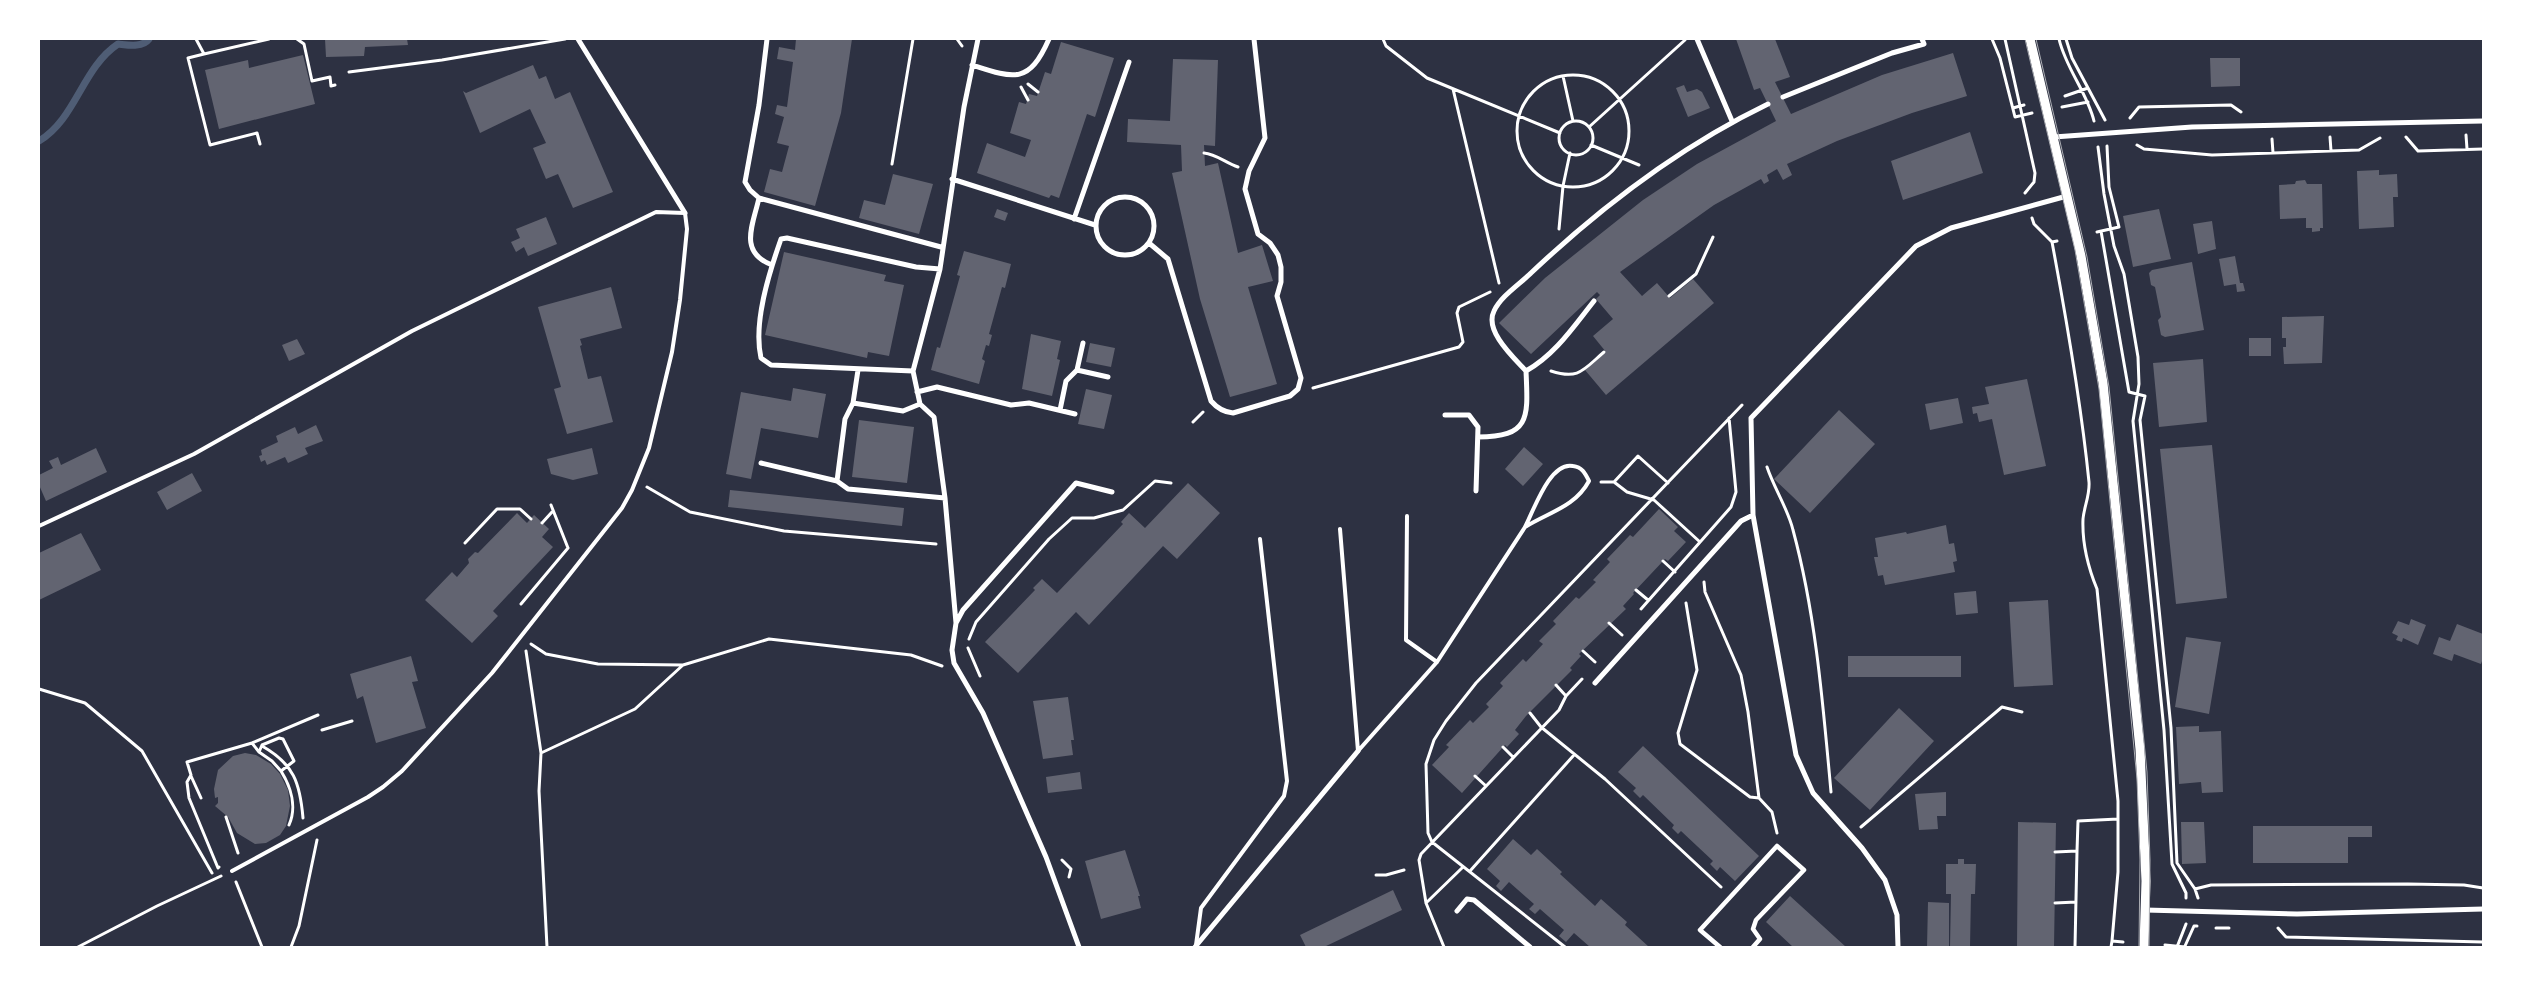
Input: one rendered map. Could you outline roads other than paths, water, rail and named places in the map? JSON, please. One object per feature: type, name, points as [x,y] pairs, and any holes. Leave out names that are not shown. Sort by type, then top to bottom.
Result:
[{"type":"street","points":[[578,39],[685,213]]},
{"type":"street","points":[[767,39],[759,105],[745,182],[750,190],[759,198],[941,247]]},
{"type":"street","points":[[956,623],[945,498],[934,417],[920,404],[913,371],[940,269],[941,247],[952,179],[978,39]]},
{"type":"street","points":[[972,65],[1010,76],[1019,74],[1036,64],[1049,39]]},
{"type":"street","points":[[1149,243],[1168,259],[1210,401],[1213,404],[1225,412],[1233,413],[1290,396],[1298,389],[1300,378],[1277,296],[1281,282],[1282,267],[1278,255],[1270,243],[1258,234],[1245,189],[1249,171],[1265,138],[1254,39]]},
{"type":"street","points":[[1697,39],[1732,121]]},
{"type":"street","points":[[1783,97],[1892,53],[1924,44],[1922,39]]},
{"type":"street","points":[[2030,39],[2054,137],[2092,316],[2107,414],[2144,806],[2144,947]]},
{"type":"street","points":[[1074,218],[1129,62]]},
{"type":"street","points":[[1478,437],[1496,437],[1512,433],[1520,427],[1528,402],[1526,371],[1504,348],[1496,334],[1492,320],[1494,311],[1505,298],[1558,248],[1656,171],[1732,121],[1768,104]]},
{"type":"street","points":[[2054,137],[2192,127],[2483,120]]},
{"type":"street","points":[[952,179],[1095,225]]},
{"type":"street","points":[[1122,196],[1131,197],[1147,207],[1152,215],[1153,234],[1149,243],[1134,254],[1116,254],[1100,243],[1095,225],[1105,203],[1122,196]]},
{"type":"street","points":[[1898,947],[1896,915],[1885,880],[1862,848],[1813,792],[1796,755],[1753,515],[1751,418],[1916,246],[1936,234],[2067,196]]},
{"type":"street","points":[[759,198],[750,239],[758,260],[772,265]]},
{"type":"street","points":[[913,371],[770,365],[760,358],[758,345],[759,329],[772,265],[781,239],[787,238],[916,267],[940,269]]},
{"type":"street","points":[[1526,371],[1538,364],[1555,349],[1594,302]]},
{"type":"street","points":[[1060,410],[1066,381],[1077,370],[1083,343]]},
{"type":"street","points":[[837,481],[845,419],[853,403],[858,370]]},
{"type":"street","points":[[1077,370],[1108,377]]},
{"type":"street","points":[[917,392],[937,387],[1011,405],[1029,403],[1075,414]]},
{"type":"street","points":[[853,403],[903,411],[920,404]]},
{"type":"street","points":[[1445,415],[1469,415],[1478,427],[1476,491]]},
{"type":"street","points":[[761,463],[837,481],[848,489],[945,498]]},
{"type":"street","points":[[1079,947],[1046,857],[1018,793],[982,713],[954,663],[952,638],[956,623],[963,610],[1076,483],[1112,492]]},
{"type":"street","points":[[1595,683],[1741,521],[1753,515]]},
{"type":"street","points":[[1196,946],[1358,751]]},
{"type":"street","points":[[1720,947],[1700,930],[1777,846],[1804,870],[1756,920],[1753,929],[1760,939],[1752,947]]},
{"type":"street","points":[[1457,911],[1467,899],[1474,900],[1530,947]]},
{"type":"street","points":[[2145,910],[2297,914],[2483,909]]},
{"type":"lane","points":[[39,526],[194,454],[412,330],[656,212],[685,213],[687,229],[683,274],[672,352],[661,401],[640,473],[622,508],[492,673],[402,771],[383,787],[315,827],[232,871]]},
{"type":"lane","points":[[1358,751],[1437,662],[1525,527],[1549,478],[1558,468],[1568,465],[1577,466],[1585,472],[1589,481],[1582,494],[1571,503],[1525,527]]},
{"type":"lane","points":[[1407,516],[1406,640],[1437,662]]},
{"type":"lane","points":[[1340,529],[1358,751]]},
{"type":"lane","points":[[1196,946],[1201,908],[1284,796],[1287,781],[1260,539]]},
{"type":"waterway","points":[[39,141],[52,132],[62,120],[87,79],[106,54],[118,44],[139,45],[149,39]]},
{"type":"tram line","points":[[2025,39],[2075,250],[2099,389],[2137,779],[2140,860],[2139,947]]},
{"type":"tram line","points":[[2036,39],[2087,257],[2109,387],[2147,772],[2150,860],[2149,947]]}]
